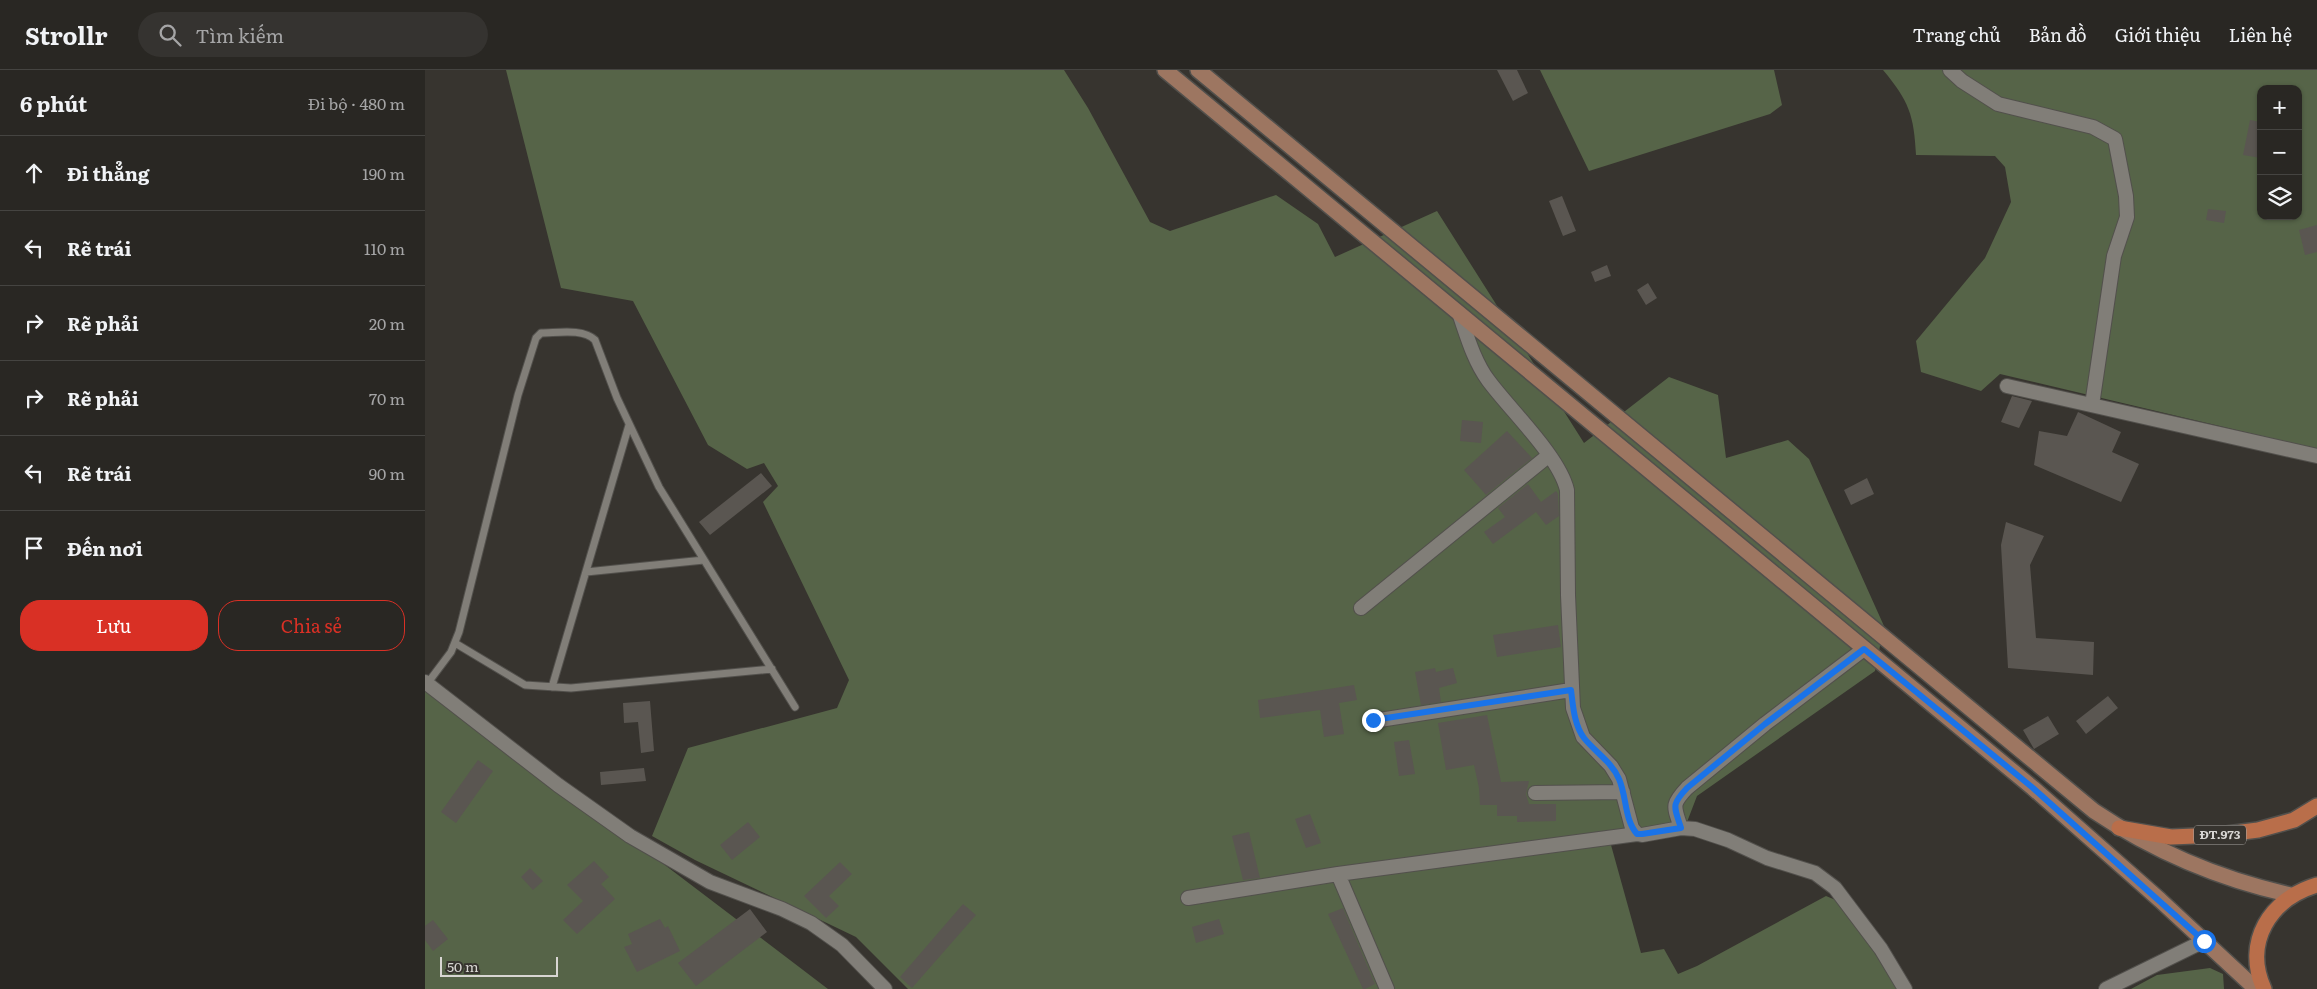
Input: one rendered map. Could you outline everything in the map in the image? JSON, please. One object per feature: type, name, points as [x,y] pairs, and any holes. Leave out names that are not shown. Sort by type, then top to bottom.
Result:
[{"type":"main road","points":[[1165,70],[2033,788],[2256,989]]},
{"type":"main road","points":[[1198,70],[2069,793],[2119,828],[2165,854],[2200,869],[2245,884],[2291,895]]},
{"type":"main road","name":"ĐT.973","points":[[2119,828],[2171,837],[2219,835],[2257,830],[2294,820],[2317,806]]},
{"type":"main road","points":[[2264,989],[2257,967],[2259,939],[2271,914],[2291,895],[2317,885]]},
{"type":"street","points":[[1950,70],[1962,81],[1998,104],[2093,127],[2115,139],[2126,196],[2127,217],[2115,256],[2092,404]]},
{"type":"street","points":[[1459,313],[1473,353],[1487,380],[1563,477],[1567,490],[1571,690],[1573,708],[1583,737],[1611,766],[1619,779],[1629,821],[1637,834]]},
{"type":"street","points":[[2007,386],[2317,456]]},
{"type":"street","points":[[1361,608],[1548,456]]},
{"type":"street","points":[[1681,828],[1675,809],[1676,800],[1687,788],[1765,724],[1864,649]]},
{"type":"street","points":[[426,683],[559,785],[630,836],[709,882],[783,909],[811,923],[842,945],[885,989]]},
{"type":"street","points":[[1373,720],[1571,690]]},
{"type":"street","points":[[1535,793],[1623,792]]},
{"type":"street","points":[[1188,898],[1338,874],[1681,828],[1710,833],[1767,858],[1815,872],[1825,879],[1835,888],[1881,949],[1905,989]]},
{"type":"street","points":[[1338,874],[1387,989]]},
{"type":"street","points":[[2105,989],[2204,941]]},
{"type":"lane","points":[[426,683],[451,652],[455,643],[518,395],[536,338],[541,333],[582,334],[590,335],[595,340],[629,425],[659,486],[795,707]]},
{"type":"lane","points":[[552,688],[629,425]]},
{"type":"lane","points":[[586,572],[704,560]]},
{"type":"lane","points":[[455,643],[525,685],[552,688],[571,688],[772,670]]},
{"type":"green space","points":[[506,70],[1064,70],[1088,108],[1150,222],[1170,231],[1276,195],[1318,224],[1335,257],[1437,211],[1584,443],[1669,377],[1718,395],[1726,458],[1788,440],[1809,459],[1884,626],[1875,671],[1697,796],[1682,835],[1611,845],[1641,953],[1664,949],[1678,974],[1697,966],[1826,896],[1838,901],[1900,989],[908,989],[856,937],[695,860],[652,836],[688,748],[837,708],[849,680],[763,502],[778,486],[764,463],[747,469],[708,445],[633,301],[561,288]]},
{"type":"green space","points":[[1540,70],[1774,70],[1782,105],[1770,114],[1589,171]]},
{"type":"green space","points":[[1883,70],[2317,70],[2317,449],[2000,374],[1981,391],[1921,372],[1916,341],[1985,258],[2011,202],[2005,167],[1995,156],[1916,155],[1912,119],[1899,91]]},
{"type":"green space","points":[[425,680],[428,685],[828,989],[425,989]]},
{"type":"green space","points":[[2210,968],[2223,974],[2224,989],[2131,989],[2157,975]]},
{"type":"building","points":[[1497,70],[1517,70],[1528,93],[1513,101]]},
{"type":"building","points":[[2250,120],[2257,121],[2257,157],[2243,155]]},
{"type":"building","points":[[1562,196],[1576,231],[1563,236],[1549,201]]},
{"type":"building","points":[[2208,209],[2226,211],[2224,223],[2206,220]]},
{"type":"building","points":[[2317,225],[2317,252],[2305,255],[2299,230]]},
{"type":"building","points":[[1607,265],[1611,276],[1595,282],[1591,272]]},
{"type":"building","points":[[1648,283],[1657,298],[1646,305],[1637,290]]},
{"type":"building","points":[[2012,396],[2032,401],[2019,428],[2001,422]]},
{"type":"building","points":[[2078,412],[2121,432],[2112,452],[2139,464],[2121,502],[2034,465],[2039,431],[2067,436]]},
{"type":"building","points":[[1462,420],[1483,422],[1481,443],[1460,441]]},
{"type":"building","points":[[1507,431],[1532,458],[1486,495],[1464,470]]},
{"type":"building","points":[[761,473],[772,486],[710,535],[699,522]]},
{"type":"building","points":[[1867,478],[1874,494],[1851,505],[1844,490]]},
{"type":"building","points":[[1528,484],[1541,502],[1556,491],[1558,494],[1559,516],[1546,525],[1536,512],[1493,544],[1484,532],[1505,517],[1498,508]]},
{"type":"building","points":[[2006,522],[2044,536],[2030,565],[2036,638],[2094,642],[2093,675],[2008,668],[2001,545]]},
{"type":"building","points":[[1558,625],[1561,647],[1497,657],[1493,635]]},
{"type":"building","points":[[1435,668],[1436,672],[1453,668],[1457,683],[1439,688],[1441,702],[1421,705],[1415,672]]},
{"type":"building","points":[[1354,685],[1357,700],[1339,703],[1344,734],[1324,737],[1320,710],[1260,718],[1258,700]]},
{"type":"building","points":[[2108,696],[2118,708],[2086,734],[2076,721]]},
{"type":"building","points":[[650,701],[654,751],[641,753],[638,722],[624,723],[623,703]]},
{"type":"building","points":[[1487,715],[1501,782],[1529,781],[1526,794],[1529,804],[1556,804],[1556,821],[1517,822],[1517,816],[1497,816],[1497,805],[1480,805],[1479,788],[1474,765],[1446,770],[1438,723]]},
{"type":"building","points":[[2048,716],[2059,734],[2034,749],[2023,730]]},
{"type":"building","points":[[1409,740],[1415,774],[1399,776],[1394,742]]},
{"type":"building","points":[[478,760],[493,771],[456,823],[441,812]]},
{"type":"building","points":[[644,768],[646,781],[601,785],[600,772]]},
{"type":"building","points":[[1310,814],[1321,843],[1306,848],[1295,819]]},
{"type":"building","points":[[748,822],[760,837],[732,860],[720,845]]},
{"type":"building","points":[[1249,832],[1260,878],[1243,880],[1232,836]]},
{"type":"building","points":[[594,861],[609,877],[601,884],[615,899],[577,934],[563,920],[583,901],[567,885]]},
{"type":"building","points":[[840,862],[852,874],[829,896],[839,906],[826,918],[804,896]]},
{"type":"building","points":[[530,868],[543,881],[533,890],[521,877]]},
{"type":"building","points":[[963,904],[976,915],[912,988],[900,977]]},
{"type":"building","points":[[1343,908],[1375,984],[1365,989],[1363,989],[1328,914]]},
{"type":"building","points":[[750,909],[767,932],[696,986],[678,963]]},
{"type":"building","points":[[660,919],[665,928],[668,926],[680,951],[637,972],[624,947],[632,944],[628,934]]},
{"type":"building","points":[[1219,919],[1224,934],[1196,943],[1192,927]]},
{"type":"building","points":[[433,920],[448,939],[433,951],[425,940],[425,926]]},
{"type":"route","points":[[1373,720],[1571,690],[1573,708],[1583,737],[1611,766],[1619,779],[1629,821],[1637,834],[1642,834],[1681,828],[1675,809],[1676,800],[1687,788],[1765,724],[1864,649],[2033,788],[2204,941]]}]
